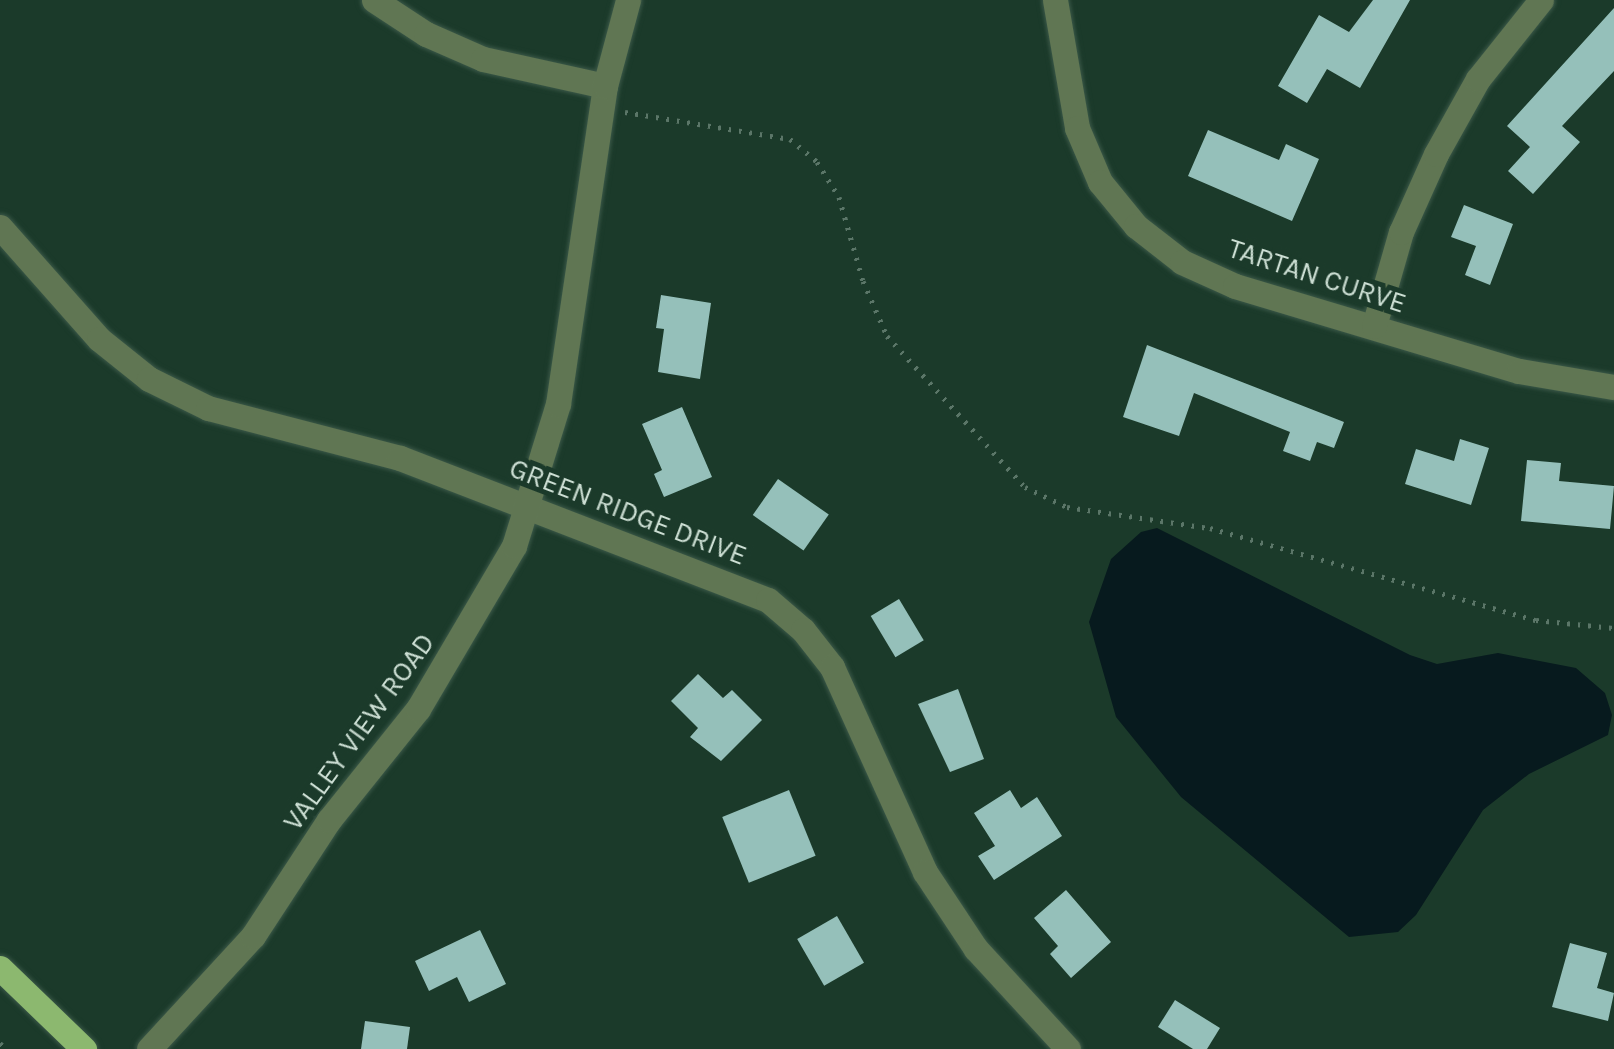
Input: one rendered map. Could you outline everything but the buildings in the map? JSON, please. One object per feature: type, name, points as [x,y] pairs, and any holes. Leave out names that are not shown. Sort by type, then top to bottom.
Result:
[{"type":"main road","points":[[0,968],[84,1049]]},
{"type":"street","points":[[374,0],[426,34],[483,58],[603,97]]},
{"type":"street","name":"VALLEY VIEW ROAD","points":[[149,1049],[254,936],[329,820],[418,710],[514,546],[558,404],[603,97],[628,0]]},
{"type":"street","name":"TARTAN CURVE","points":[[1055,0],[1077,128],[1100,182],[1136,226],[1182,262],[1235,286],[1519,371],[1614,387]]},
{"type":"street","points":[[1374,326],[1401,232],[1436,154],[1478,79],[1542,0]]},
{"type":"street","name":"GREEN RIDGE DRIVE","points":[[0,226],[64,304],[149,379],[208,408],[400,458],[726,580],[768,600],[803,630],[853,709],[925,872],[976,948],[1068,1049]]},
{"type":"path","points":[[603,97],[790,139],[817,162],[839,197],[863,281],[887,336],[1025,487],[1066,507],[1210,528],[1517,616],[1614,628]]},
{"type":"path","points":[[0,1043],[6,1049]]},
{"type":"shaded area","points":[[1157,528],[1410,655],[1437,664],[1498,653],[1576,668],[1605,693],[1612,715],[1608,735],[1529,774],[1483,810],[1416,915],[1398,932],[1349,937],[1181,797],[1116,717],[1089,622],[1111,559],[1141,532]]}]
